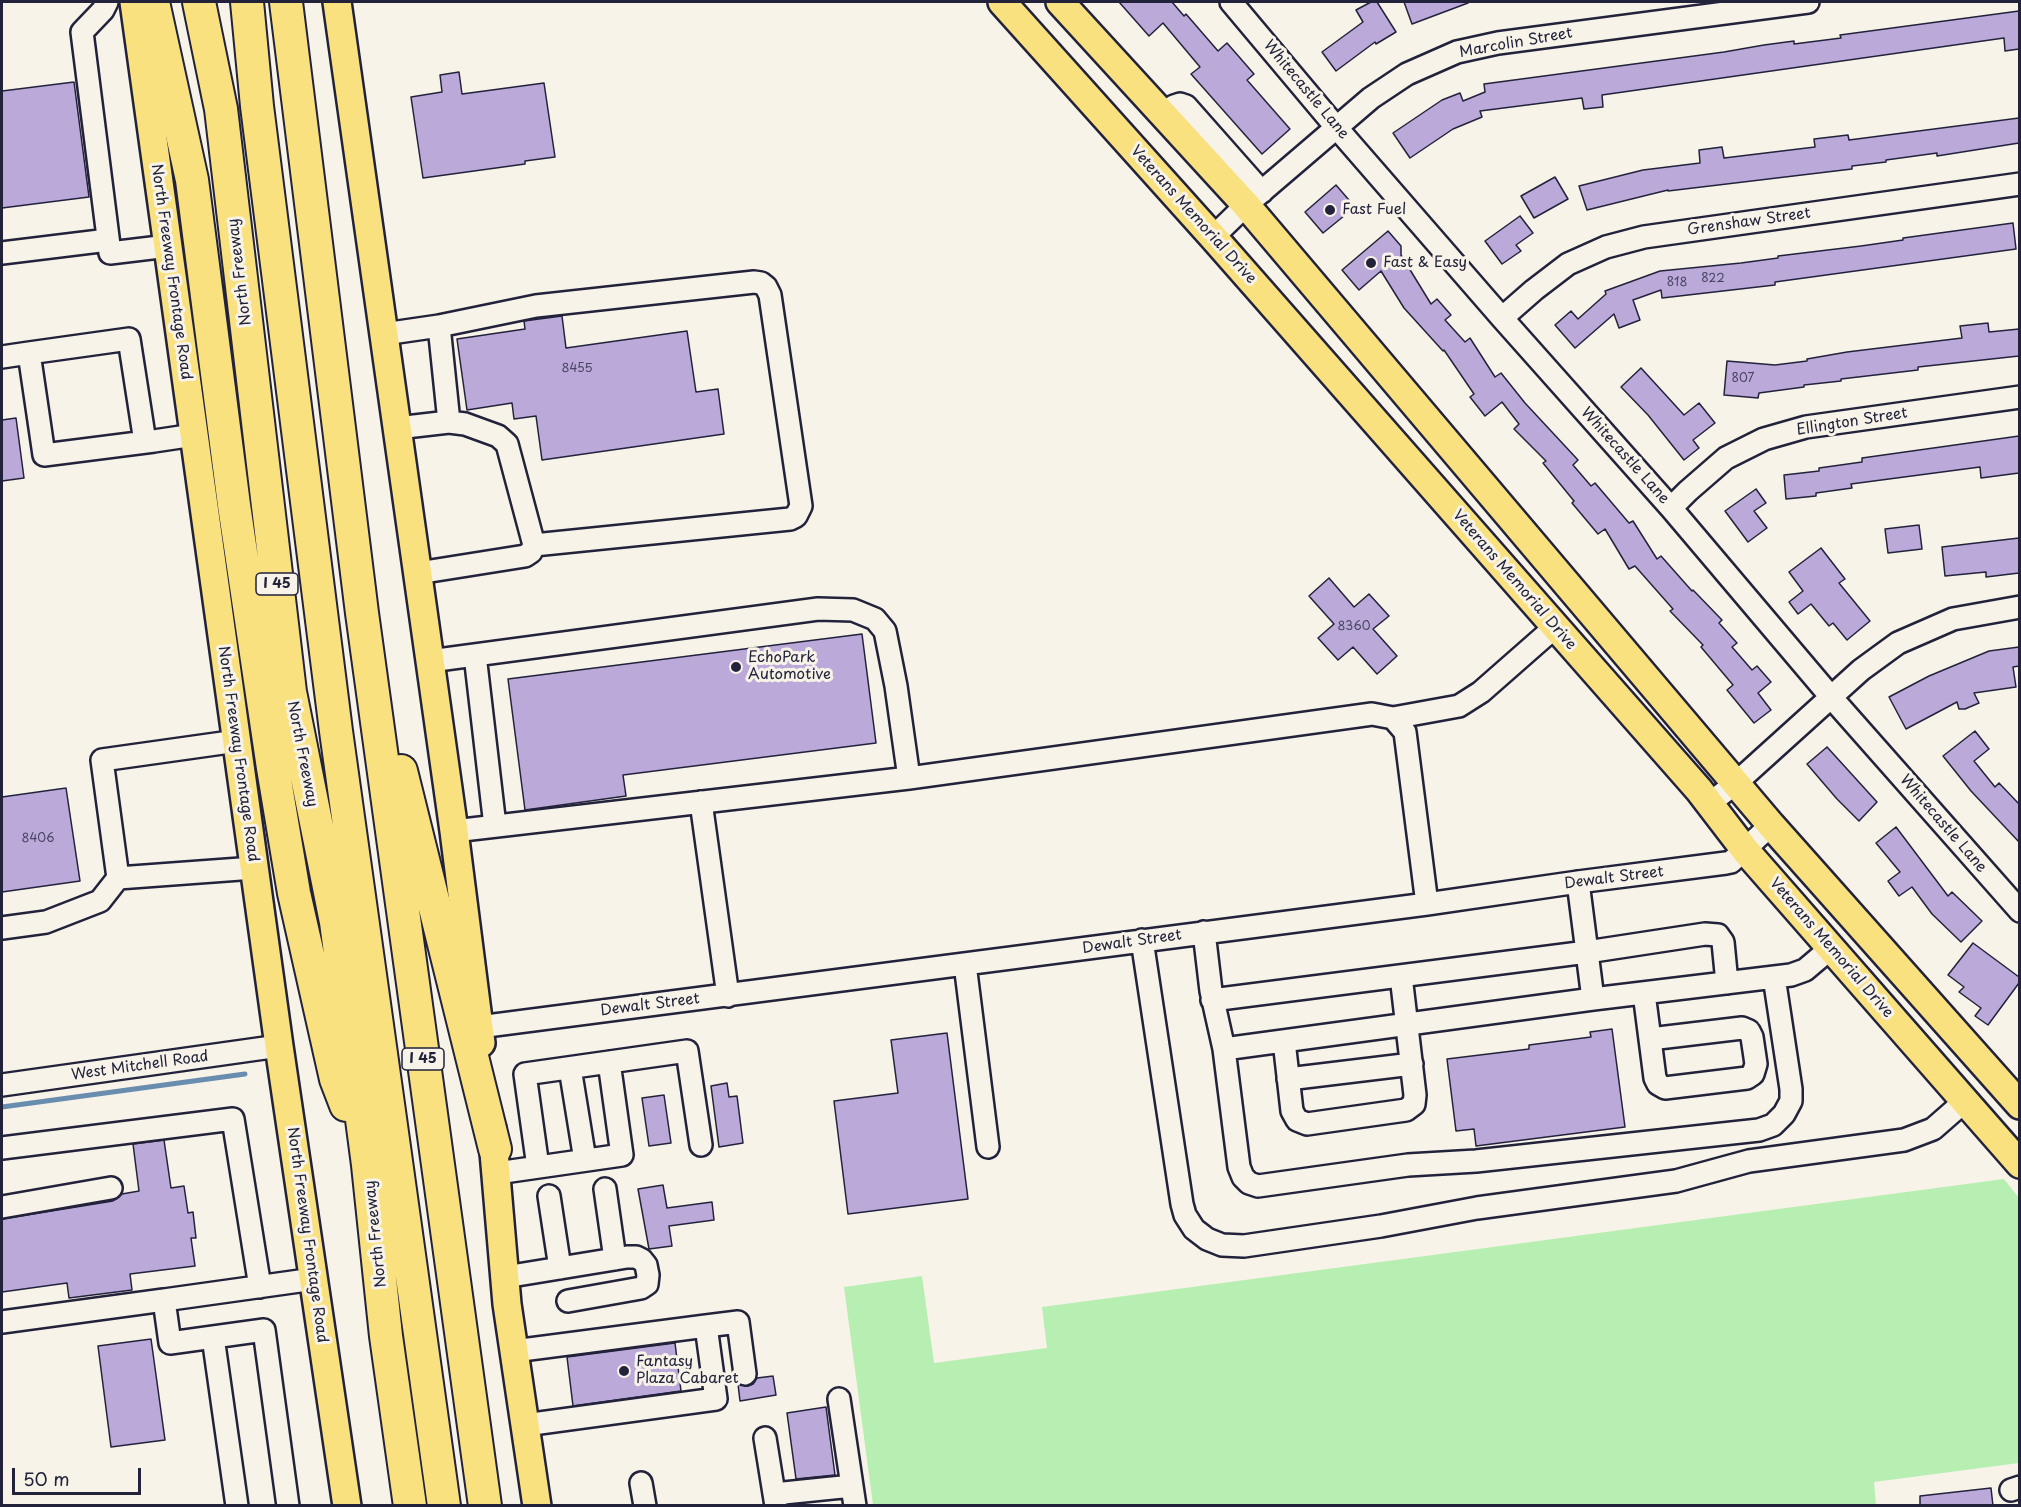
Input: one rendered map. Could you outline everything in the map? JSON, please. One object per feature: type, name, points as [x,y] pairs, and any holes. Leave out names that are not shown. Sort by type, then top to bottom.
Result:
[{"type":"highway","points":[[153,2],[192,180],[234,505],[292,882],[336,1079],[368,1165]]},
{"type":"highway","name":"North Freeway","points":[[199,2],[221,109],[290,692],[336,922],[410,1506]]},
{"type":"highway","name":"North Freeway","points":[[247,2],[257,106],[336,730],[444,1506]]},
{"type":"highway","name":"I 45","points":[[286,2],[362,613],[485,1506]]},
{"type":"highway","points":[[362,613],[496,1161]]},
{"type":"main road","name":"North Freeway Frontage Road","points":[[134,2],[279,1046],[347,1506]]},
{"type":"main road","points":[[337,2],[453,831],[496,1161],[505,1277],[514,1351],[537,1506]]},
{"type":"main road","name":"Veterans Memorial Drive","points":[[1002,2],[1213,237],[1710,803],[1745,849],[2019,1164]]},
{"type":"main road","points":[[1060,2],[1163,115],[1254,199],[1517,525],[1771,825],[2019,1105]]},
{"type":"main road","points":[[1488,551],[1517,525]]},
{"type":"main road","points":[[1965,1101],[1994,1076]]},
{"type":"street","points":[[107,2],[103,10],[82,32],[110,253],[168,246]]},
{"type":"street","name":"Whitecastle Lane","points":[[1231,2],[1336,127],[1671,508],[1831,697],[2019,911]]},
{"type":"street","name":"Marcolin Street","points":[[1213,237],[1371,98],[1407,74],[1457,52],[1498,43],[1808,2]]},
{"type":"street","name":"Grenshaw Street","points":[[1502,318],[1568,264],[1606,247],[1644,237],[2019,184]]},
{"type":"street","points":[[2,253],[108,240]]},
{"type":"street","points":[[384,333],[439,326],[536,306],[754,282],[766,287],[770,295],[801,506],[796,516],[790,519],[534,545]]},
{"type":"street","points":[[439,326],[449,422]]},
{"type":"street","points":[[2,357],[129,339],[145,442]]},
{"type":"street","points":[[29,353],[44,455],[194,435]]},
{"type":"street","name":"Ellington Street","points":[[1671,508],[1726,458],[1764,439],[1806,427],[2019,397]]},
{"type":"street","points":[[397,428],[449,422],[465,424],[498,436],[507,444],[534,545],[531,552],[525,556],[418,573]]},
{"type":"street","points":[[1710,803],[1736,783],[1861,670],[1898,643],[1953,619],[2019,607]]},
{"type":"street","points":[[430,661],[818,609],[853,610],[875,619],[885,631],[896,686],[909,778]]},
{"type":"street","points":[[453,831],[909,778],[1372,714],[1394,718],[1459,706],[1481,692],[1555,627]]},
{"type":"street","points":[[476,655],[495,826]]},
{"type":"street","points":[[1394,718],[1405,732],[1427,904]]},
{"type":"street","points":[[2,928],[46,922],[100,901],[118,878],[102,759],[237,741]]},
{"type":"street","points":[[701,802],[728,996]]},
{"type":"street","name":"Dewalt Street","points":[[479,1027],[1726,863],[1731,862],[1771,825]]},
{"type":"street","points":[[118,878],[254,868]]},
{"type":"street","points":[[1578,882],[1593,999]]},
{"type":"street","points":[[1204,932],[1212,1000],[1224,1049],[1239,1167],[1243,1177],[1249,1183],[1258,1186],[1408,1165],[1476,1161],[1759,1130],[1773,1125],[1784,1114],[1791,1101],[1774,978]]},
{"type":"street","points":[[1212,1000],[1587,952],[1705,934],[1718,935],[1723,942],[1727,983]]},
{"type":"street","points":[[1142,940],[1182,1204],[1185,1215],[1194,1229],[1207,1239],[1222,1245],[1244,1246],[1381,1226],[1477,1208],[1676,1181],[1749,1161],[1904,1140],[1934,1129],[1965,1101]]},
{"type":"street","points":[[1224,1049],[1593,999],[1774,978],[1805,970],[1831,948]]},
{"type":"street","points":[[965,964],[988,1147]]},
{"type":"street","points":[[1284,1041],[1292,1111],[1297,1120],[1307,1124],[1406,1110],[1414,1104],[1415,1095],[1401,976]]},
{"type":"street","points":[[1644,993],[1655,1078],[1658,1084],[1665,1088],[1747,1078],[1754,1074],[1756,1064],[1752,1037],[1749,1031],[1742,1028],[1650,1039]]},
{"type":"street","name":"West Mitchell Road","points":[[2,1085],[279,1046]]},
{"type":"street","points":[[538,1167],[525,1074],[687,1051],[701,1145]]},
{"type":"street","points":[[496,1161],[538,1167],[622,1155],[609,1062]]},
{"type":"street","points":[[1288,1079],[1412,1064]]},
{"type":"street","points":[[570,1068],[585,1160]]},
{"type":"street","points":[[2,1148],[233,1119],[260,1287]]},
{"type":"street","points":[[2,1207],[111,1188]]},
{"type":"street","points":[[605,1189],[615,1259]]},
{"type":"street","points":[[549,1196],[560,1268]]},
{"type":"street","points":[[505,1277],[636,1257],[646,1265],[647,1284],[641,1288],[568,1301]]},
{"type":"street","points":[[2,1322],[314,1279]]},
{"type":"street","points":[[164,1300],[170,1343],[264,1330],[288,1506]]},
{"type":"street","points":[[514,1351],[738,1322],[745,1374]]},
{"type":"street","points":[[525,1425],[716,1399],[706,1326]]},
{"type":"street","points":[[213,1337],[237,1506]]},
{"type":"street","points":[[765,1438],[775,1500],[853,1496],[839,1399]]},
{"type":"street","points":[[641,1483],[645,1506]]},
{"type":"green space","points":[[2004,1179],[2019,1198],[2019,1463],[1874,1482],[1876,1505],[873,1505],[844,1287],[922,1276],[934,1363],[1047,1348],[1042,1307]]},
{"type":"building","points":[[1119,2],[1172,2],[1184,16],[1186,14],[1218,51],[1227,43],[1254,74],[1247,80],[1290,129],[1262,154],[1191,74],[1200,67],[1163,23],[1149,36]]},
{"type":"building","points":[[1371,2],[1377,2],[1396,32],[1376,44],[1375,42],[1336,71],[1322,52],[1363,22],[1356,10]]},
{"type":"building","points":[[1404,2],[1468,2],[1468,3],[1412,24]]},
{"type":"building","points":[[2019,11],[2019,49],[2005,51],[2004,38],[1602,95],[1603,107],[1584,109],[1582,98],[1480,111],[1482,117],[1453,129],[1410,158],[1393,133],[1442,100],[1460,93],[1463,101],[1485,92],[1484,84],[1794,41],[1794,44],[1841,38],[1840,35]]},
{"type":"building","points":[[459,72],[462,94],[544,83],[555,157],[525,161],[525,164],[423,178],[411,97],[442,92],[440,75]]},
{"type":"building","points":[[74,82],[89,197],[2,208],[2,91]]},
{"type":"building","points":[[2019,118],[2019,143],[1937,156],[1937,153],[1852,166],[1852,169],[1668,190],[1587,210],[1579,186],[1643,170],[1700,163],[1699,150],[1722,147],[1724,158],[1815,147],[1814,139],[1848,135],[1849,140]]},
{"type":"building","points":[[1555,177],[1568,199],[1534,218],[1521,196]]},
{"type":"building","name":"Fast Fuel","points":[[1336,185],[1355,207],[1323,233],[1305,212]]},
{"type":"building","points":[[1520,216],[1533,233],[1516,245],[1521,251],[1502,264],[1485,241]]},
{"type":"building","points":[[2013,223],[2016,249],[1775,282],[1775,285],[1662,298],[1661,290],[1633,300],[1640,320],[1619,328],[1614,314],[1575,348],[1555,325],[1571,311],[1578,319],[1606,294],[1605,291],[1660,271],[1778,258],[1778,256]]},
{"type":"building","points":[[1388,231],[1401,246],[1401,255],[1431,304],[1437,299],[1451,315],[1445,320],[1465,342],[1470,338],[1495,377],[1501,373],[1525,403],[1578,460],[1573,465],[1591,486],[1595,483],[1629,523],[1633,521],[1657,559],[1661,556],[1722,620],[1719,623],[1737,643],[1732,647],[1752,670],[1757,666],[1771,682],[1758,693],[1771,710],[1754,723],[1727,690],[1733,685],[1701,647],[1703,645],[1670,611],[1673,609],[1635,566],[1629,569],[1605,529],[1598,534],[1572,503],[1574,501],[1543,463],[1546,461],[1514,429],[1519,424],[1502,402],[1485,416],[1470,397],[1474,394],[1444,350],[1404,308],[1381,271],[1359,290],[1342,270]]},
{"type":"building","points":[[562,316],[566,348],[687,331],[696,392],[718,389],[724,434],[542,460],[536,416],[514,419],[512,403],[467,410],[457,339],[525,329],[524,321]]},
{"type":"building","points":[[1988,323],[1989,332],[2019,329],[2019,356],[1918,367],[1918,370],[1841,379],[1841,381],[1759,393],[1758,398],[1724,395],[1727,361],[1775,365],[1807,361],[1807,359],[1847,352],[1962,338],[1960,326]]},
{"type":"building","points":[[1641,368],[1684,415],[1699,403],[1715,423],[1693,440],[1699,448],[1684,460],[1648,415],[1621,387]]},
{"type":"building","points":[[16,418],[24,478],[2,481],[2,420]]},
{"type":"building","points":[[2019,436],[2019,473],[1981,478],[1980,467],[1851,484],[1852,488],[1816,493],[1816,496],[1786,499],[1784,475],[1819,471],[1819,468],[1862,462],[1862,458]]},
{"type":"building","points":[[1756,489],[1766,503],[1754,511],[1767,528],[1748,542],[1725,511]]},
{"type":"building","points":[[1919,525],[1922,549],[1888,553],[1885,529]]},
{"type":"building","points":[[2019,538],[2019,573],[1986,577],[1986,572],[1945,576],[1942,547]]},
{"type":"building","points":[[1821,548],[1845,579],[1839,583],[1870,621],[1847,640],[1833,623],[1829,626],[1811,604],[1798,614],[1789,602],[1803,591],[1789,572]]},
{"type":"building","points":[[1329,578],[1354,607],[1369,594],[1389,616],[1373,629],[1397,656],[1377,674],[1353,647],[1338,660],[1318,638],[1334,624],[1309,596]]},
{"type":"building","points":[[862,634],[876,743],[623,775],[626,796],[525,810],[508,679]]},
{"type":"building","points":[[2019,647],[2019,666],[2013,667],[2016,687],[1974,693],[1979,703],[1959,709],[1957,702],[1906,729],[1889,697],[1929,676],[1989,651]]},
{"type":"building","points":[[1975,731],[1989,749],[1974,761],[1995,787],[1999,783],[2019,804],[2019,842],[1971,791],[1943,756]]},
{"type":"building","points":[[1827,747],[1877,802],[1859,821],[1807,764]]},
{"type":"building","points":[[66,788],[80,881],[2,892],[2,797]]},
{"type":"building","points":[[1896,827],[1948,896],[1952,892],[1982,921],[1961,942],[1932,914],[1912,887],[1899,896],[1888,881],[1900,872],[1876,843]]},
{"type":"building","points":[[1973,943],[2019,977],[2019,983],[1988,1025],[1975,1016],[1981,1008],[1959,992],[1964,987],[1948,975]]},
{"type":"building","points":[[1612,1029],[1625,1127],[1476,1146],[1474,1129],[1456,1131],[1447,1059],[1529,1049],[1529,1045],[1591,1037],[1590,1032]]},
{"type":"building","points":[[947,1033],[968,1199],[848,1214],[834,1101],[898,1093],[891,1040]]},
{"type":"building","points":[[727,1083],[729,1097],[737,1096],[743,1143],[719,1147],[711,1086]]},
{"type":"building","points":[[664,1095],[671,1143],[649,1146],[642,1098]]},
{"type":"building","points":[[164,1140],[171,1188],[184,1186],[188,1213],[193,1212],[196,1238],[191,1238],[195,1266],[130,1274],[132,1290],[69,1298],[67,1283],[2,1292],[2,1219],[113,1201],[122,1194],[139,1191],[133,1144]]},
{"type":"building","points":[[663,1185],[667,1208],[712,1202],[714,1220],[669,1226],[672,1246],[649,1249],[638,1189]]},
{"type":"building","points":[[151,1339],[165,1440],[111,1447],[98,1346]]},
{"type":"building","name":"Fantasy Plaza Cabaret","points":[[675,1343],[681,1391],[573,1406],[567,1357]]},
{"type":"building","points":[[773,1376],[776,1395],[740,1401],[738,1384],[747,1386],[753,1384],[757,1378]]},
{"type":"building","points":[[826,1407],[835,1475],[796,1479],[787,1413]]},
{"type":"building","points":[[1991,1488],[1993,1506],[1920,1506],[1920,1496]]},
{"type":"waterway","points":[[2,1107],[245,1074]]},
{"type":"place","name":"Fast Fuel","points":[[1330,210]]},
{"type":"place","name":"Fast & Easy","points":[[1371,263]]},
{"type":"place","name":"EchoPark Automotive","points":[[736,667]]},
{"type":"place","name":"Fantasy Plaza Cabaret","points":[[624,1371]]}]
